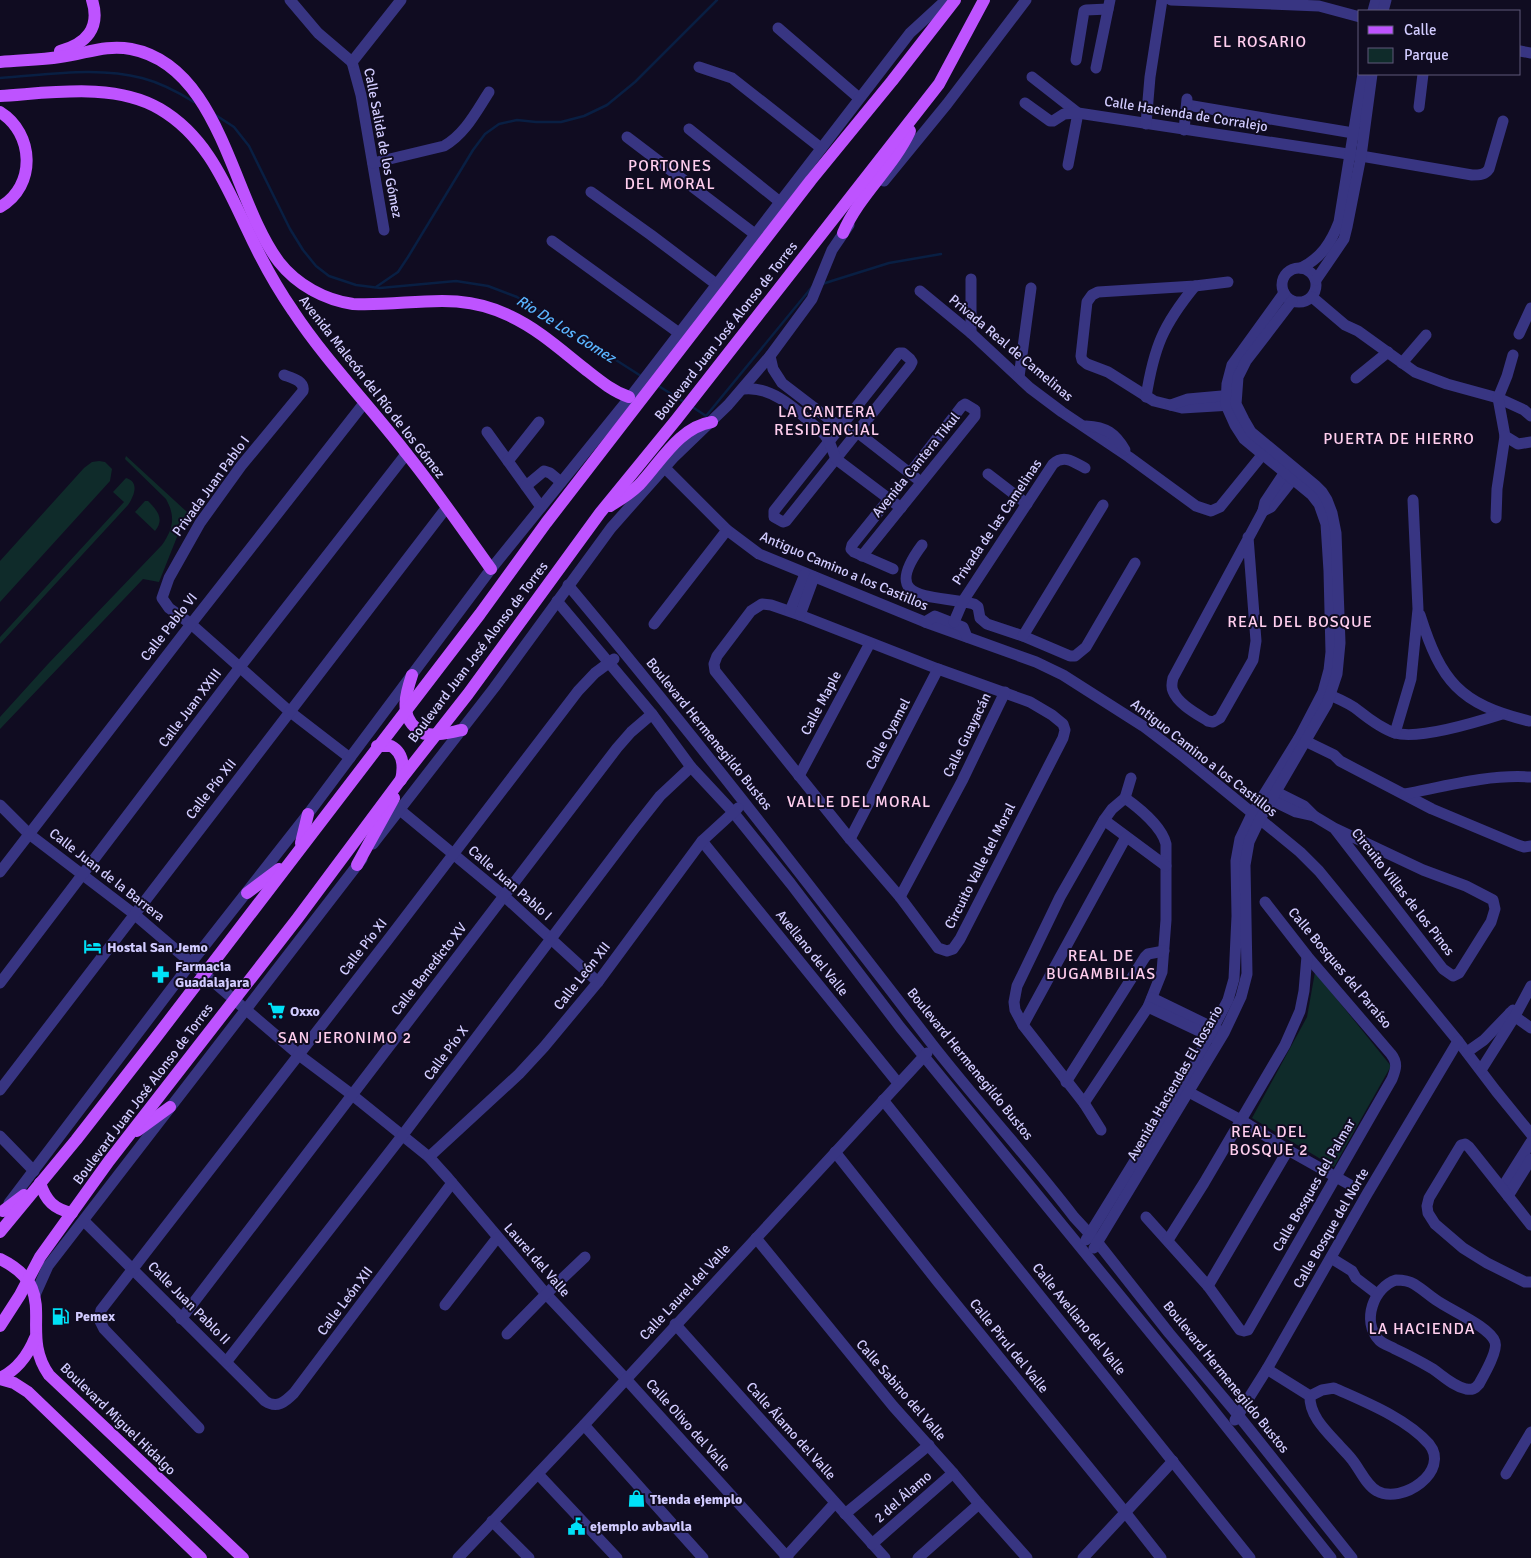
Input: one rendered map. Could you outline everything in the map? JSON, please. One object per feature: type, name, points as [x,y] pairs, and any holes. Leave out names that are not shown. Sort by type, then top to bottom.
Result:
[{"type":"main road","points":[[27,60],[64,50],[83,41],[94,23],[95,13],[92,0]]},
{"type":"main road","name":"Boulevard Juan José Alonso de Torres","points":[[0,1232],[76,1140],[480,614],[632,400],[892,81],[955,0]]},
{"type":"main road","name":"Boulevard Juan José Alonso de Torres","points":[[0,1326],[50,1242],[125,1140],[297,919],[402,778],[468,694],[600,513],[676,420],[939,84],[984,0]]},
{"type":"main road","name":"Avenida Malecón del Río de los Gómez","points":[[0,62],[60,58],[99,48],[133,49],[152,56],[170,66],[195,91],[207,112],[257,222],[280,262],[300,282],[318,293],[340,302],[353,304],[456,301],[475,303],[495,309],[530,328],[608,386],[632,400]]},
{"type":"main road","name":"Avenida Malecón del Río de los Gómez","points":[[0,96],[78,92],[119,94],[139,99],[159,108],[179,121],[194,135],[208,152],[221,175],[268,270],[292,311],[309,335],[407,453],[491,569]]},
{"type":"main road","points":[[0,112],[16,126],[23,138],[27,153],[27,166],[19,188],[0,207]]},
{"type":"main road","points":[[843,233],[857,206],[903,144],[917,112]]},
{"type":"main road","points":[[600,513],[638,486],[686,434],[700,425],[712,422]]},
{"type":"main road","points":[[412,675],[407,693],[406,710],[409,722],[424,734],[462,730]]},
{"type":"main road","points":[[358,865],[390,807],[402,778],[402,760],[397,750],[387,745],[377,746]]},
{"type":"main road","points":[[300,848],[308,814]]},
{"type":"main road","points":[[247,893],[289,862]]},
{"type":"main road","points":[[125,1140],[170,1107]]},
{"type":"main road","points":[[2,1213],[40,1184],[44,1195],[52,1204],[58,1209],[72,1213]]},
{"type":"main road","name":"Boulevard Miguel Hidalgo","points":[[0,1258],[19,1269],[28,1279],[35,1295],[37,1316],[35,1337],[40,1360],[49,1375],[243,1558]]},
{"type":"main road","points":[[0,1379],[20,1364],[35,1337]]},
{"type":"main road","points":[[0,1379],[14,1383],[28,1392],[201,1558]]},
{"type":"street","points":[[290,0],[318,33],[352,62],[401,0]]},
{"type":"street","points":[[384,0],[392,10]]},
{"type":"street","name":"Boulevard Juan José Alonso de Torres","points":[[658,370],[679,333],[910,33],[946,0]]},
{"type":"street","name":"Boulevard Juan José Alonso de Torres","points":[[35,1295],[48,1266],[500,681],[611,528],[665,468],[743,389],[770,356],[812,299],[832,250],[843,233],[947,104],[1026,0]]},
{"type":"street","points":[[1146,124],[1150,76],[1162,0]]},
{"type":"street","points":[[1171,0],[1320,3],[1358,16]]},
{"type":"street","points":[[1076,60],[1084,11],[1109,5],[1096,68]]},
{"type":"street","points":[[778,28],[860,98]]},
{"type":"street","name":"Calle Salida de los Gómez","points":[[352,62],[361,95],[384,230]]},
{"type":"street","points":[[700,67],[732,78],[821,148]]},
{"type":"street","points":[[1359,134],[1362,75]]},
{"type":"street","points":[[1300,268],[1314,260],[1324,251],[1334,235],[1339,222],[1372,75]]},
{"type":"street","points":[[1418,106],[1423,75]]},
{"type":"street","points":[[1032,77],[1078,113],[1068,165]]},
{"type":"street","points":[[373,163],[444,146],[454,140],[461,134],[489,92]]},
{"type":"street","name":"Calle Hacienda de Corralejo","points":[[1184,130],[1187,102],[1359,134]]},
{"type":"street","name":"Calle Hacienda de Corralejo","points":[[1025,103],[1050,121],[1064,114],[1078,113],[1355,155],[1455,173],[1481,175],[1489,169],[1504,122]]},
{"type":"street","points":[[690,129],[780,202]]},
{"type":"street","points":[[627,138],[756,235]]},
{"type":"street","points":[[1288,297],[1303,302],[1315,288],[1344,239],[1348,227],[1355,155]]},
{"type":"street","points":[[591,192],[651,234],[716,284]]},
{"type":"street","points":[[552,241],[679,333]]},
{"type":"street","points":[[1288,297],[1282,281],[1285,275],[1294,268],[1310,271],[1315,288],[1345,325],[1358,331],[1415,372],[1447,384],[1498,398],[1524,410],[1531,416]]},
{"type":"street","points":[[971,279],[971,333]]},
{"type":"street","points":[[1228,282],[1098,292],[1089,298],[1086,308],[1080,348],[1082,360],[1086,364],[1108,372],[1154,402],[1171,405],[1188,399],[1231,400],[1240,370],[1288,297]]},
{"type":"street","points":[[1146,397],[1156,347],[1167,323],[1195,286]]},
{"type":"street","points":[[1019,377],[1030,288]]},
{"type":"street","name":"Privada Real de Camelinas","points":[[920,291],[971,333],[1048,402],[1129,457],[1196,506],[1210,511],[1223,504],[1265,451]]},
{"type":"street","points":[[1519,334],[1531,308]]},
{"type":"street","points":[[1402,363],[1426,335]]},
{"type":"street","points":[[1356,378],[1388,352]]},
{"type":"street","points":[[903,353],[912,362],[910,366],[857,432],[786,521],[783,522],[774,516],[774,510],[897,355],[903,353]]},
{"type":"street","points":[[1496,518],[1497,488],[1505,436],[1498,398],[1513,355]]},
{"type":"street","points":[[770,356],[773,369],[782,383],[833,422],[857,432],[921,482]]},
{"type":"street","name":"Privada Juan Pablo I","points":[[191,624],[169,608],[162,598],[165,587],[200,523],[241,466],[303,391],[304,387],[301,383],[284,375]]},
{"type":"street","points":[[743,389],[758,389],[772,394],[824,434],[836,459],[901,508]]},
{"type":"street","name":"Boulevard Juan José Alonso de Torres","points":[[2,1213],[191,963],[308,814],[491,569],[561,482],[632,400]]},
{"type":"street","name":"Avenida Haciendas El Rosario","points":[[1081,1248],[1094,1239],[1241,997],[1247,974],[1241,867],[1237,850],[1240,839],[1256,817],[1300,743],[1337,674],[1340,643],[1336,533],[1332,513],[1322,492],[1291,472],[1265,451],[1231,400]]},
{"type":"street","name":"Calle Pablo VI","points":[[0,872],[365,402]]},
{"type":"street","name":"Avenida Cantera Tikul","points":[[889,499],[852,545],[851,549],[862,556],[975,416],[975,410],[968,404],[962,406],[910,473]]},
{"type":"street","points":[[508,461],[539,422]]},
{"type":"street","points":[[487,432],[541,507]]},
{"type":"street","points":[[1505,436],[1518,444],[1531,442]]},
{"type":"street","name":"Calle Juan XXIII","points":[[0,984],[240,667],[407,453]]},
{"type":"street","name":"Privada de las Camelinas","points":[[954,622],[963,601],[1053,464],[1058,460],[1066,459],[1085,468]]},
{"type":"street","name":"Antiguo Camino a los Castillos","points":[[665,468],[727,530],[758,554],[925,622],[1036,662],[1063,675],[1143,726],[1185,758],[1300,852],[1318,871],[1467,1052],[1531,1134]]},
{"type":"street","points":[[526,486],[544,471],[550,473],[561,482]]},
{"type":"street","points":[[1248,537],[1256,641],[1255,655],[1220,718],[1213,722],[1208,721],[1182,703],[1176,696],[1173,691],[1173,678],[1248,537],[1263,511],[1265,502],[1291,472]]},
{"type":"street","points":[[988,474],[1027,504]]},
{"type":"street","points":[[1395,733],[1412,679],[1418,608],[1413,500]]},
{"type":"street","name":"Calle Pío XII","points":[[0,1090],[447,506]]},
{"type":"street","points":[[1024,636],[1103,506]]},
{"type":"street","points":[[654,624],[727,530]]},
{"type":"street","points":[[922,544],[911,559],[906,570],[904,578],[906,584],[919,595],[963,601]]},
{"type":"street","points":[[862,556],[893,569]]},
{"type":"street","name":"Privada de las Camelinas","points":[[963,601],[977,605],[983,622],[1024,636],[1065,656],[1075,656],[1086,647],[1136,563]]},
{"type":"street","points":[[795,613],[809,575]]},
{"type":"street","name":"Boulevard Hermenegildo Bustos","points":[[568,586],[624,652],[745,803],[934,1047],[1238,1415],[1352,1558]]},
{"type":"street","points":[[557,601],[652,714],[691,767],[733,812],[791,884],[923,1056],[1081,1248],[1331,1558]]},
{"type":"street","name":"Circuito Valle del Moral","points":[[765,604],[795,613],[870,643],[1030,702],[1052,714],[1063,724],[1064,734],[956,946],[947,951],[938,948],[900,897],[850,839],[723,683],[714,668],[717,656],[754,608],[765,604]]},
{"type":"street","points":[[1418,608],[1431,648],[1449,680],[1468,697],[1502,714],[1529,721]]},
{"type":"street","points":[[925,622],[935,616],[954,622],[963,626],[967,638]]},
{"type":"street","points":[[191,624],[289,711],[350,758]]},
{"type":"street","name":"Calle Maple","points":[[800,776],[870,643]]},
{"type":"street","name":"Calle Pío XI","points":[[199,1428],[100,1323],[99,1314],[104,1305],[134,1269],[578,691],[609,662],[624,652]]},
{"type":"street","name":"Calle Oyamel","points":[[850,839],[938,669]]},
{"type":"street","name":"Calle Guayacán","points":[[900,897],[962,781],[1005,692]]},
{"type":"street","points":[[1325,698],[1352,714],[1364,716],[1395,733],[1418,735],[1474,723],[1502,714]]},
{"type":"street","name":"Calle Benedicto XV","points":[[181,1318],[625,738],[652,714]]},
{"type":"street","points":[[1300,743],[1328,760],[1340,762],[1438,812],[1518,845],[1524,847],[1531,846]]},
{"type":"street","name":"Calle Pío X","points":[[227,1361],[402,1136],[660,796],[691,767]]},
{"type":"street","points":[[1405,794],[1496,778],[1531,777]]},
{"type":"street","points":[[1101,1130],[1084,1103],[1023,1025],[1015,1010],[1014,1002],[1017,986],[1060,897],[1104,820],[1112,809],[1125,798],[1131,778]]},
{"type":"street","name":"Circuito Villas de los Pinos","points":[[1269,794],[1304,806],[1314,816],[1334,828],[1414,867],[1466,886],[1493,900],[1495,909],[1490,922],[1459,972],[1453,976],[1443,969],[1334,828]]},
{"type":"street","points":[[1084,1103],[1150,1002],[1162,972],[1166,844],[1163,834],[1125,798]]},
{"type":"street","name":"Calle León XII","points":[[429,1158],[526,1067],[598,982],[702,841],[745,803]]},
{"type":"street","name":"Calle Juan de la Barrera","points":[[0,804],[30,834],[134,914],[299,1055],[351,1094],[429,1158]]},
{"type":"street","name":"Calle Juan Pablo I","points":[[400,810],[504,896],[598,982]]},
{"type":"street","points":[[1104,820],[1166,866]]},
{"type":"street","points":[[1023,1025],[1126,837]]},
{"type":"street","name":"Avellano del Valle","points":[[702,841],[898,1083]]},
{"type":"street","name":"Calle Bosques del Paraíso","points":[[1266,902],[1307,956],[1391,1054]]},
{"type":"street","points":[[1066,1082],[1145,957],[1148,954],[1164,952]]},
{"type":"street","points":[[1168,1240],[1241,1120],[1296,1024],[1304,991],[1307,956]]},
{"type":"street","points":[[1481,1070],[1531,986]]},
{"type":"street","points":[[1150,1002],[1217,1034]]},
{"type":"street","points":[[1514,1012],[1531,1028]]},
{"type":"street","points":[[1467,1052],[1484,1040],[1514,1012]]},
{"type":"street","name":"Calle Bosque del Norte","points":[[1228,1429],[1268,1369],[1367,1194],[1458,1041]]},
{"type":"street","name":"Calle Laurel del Valle","points":[[458,1558],[584,1425],[923,1056],[934,1047]]},
{"type":"street","name":"Calle Bosques del Palmar","points":[[1208,1286],[1240,1330],[1248,1330],[1392,1079],[1396,1065],[1395,1059],[1391,1054]]},
{"type":"street","points":[[1184,1090],[1241,1120],[1288,1150],[1352,1186]]},
{"type":"street","name":"Calle Avellano del Valle","points":[[883,1100],[1250,1558]]},
{"type":"street","points":[[0,1136],[34,1171]]},
{"type":"street","points":[[1505,1192],[1531,1142]]},
{"type":"street","points":[[1531,1225],[1469,1148],[1463,1144],[1458,1148],[1429,1198],[1427,1206],[1431,1219],[1463,1248],[1525,1282],[1531,1282]]},
{"type":"street","points":[[1146,1217],[1208,1286],[1288,1150]]},
{"type":"street","name":"Calle Pirul del Valle","points":[[835,1152],[1161,1558]]},
{"type":"street","name":"Laurel del Valle","points":[[429,1158],[546,1294],[626,1379]]},
{"type":"street","points":[[1505,1192],[1531,1159]]},
{"type":"street","name":"Calle León XII","points":[[274,1405],[282,1404],[294,1392],[452,1183]]},
{"type":"street","name":"Avenida Haciendas El Rosario","points":[[1089,1258],[1104,1213],[1124,1189]]},
{"type":"street","points":[[1074,1218],[1089,1220],[1104,1213]]},
{"type":"street","name":"Calle Juan Pablo II","points":[[84,1221],[227,1361],[265,1401],[274,1405]]},
{"type":"street","points":[[445,1305],[497,1238]]},
{"type":"street","name":"Calle Sabino del Valle","points":[[756,1238],[893,1406],[953,1472],[978,1504],[1026,1558]]},
{"type":"street","points":[[507,1334],[584,1257]]},
{"type":"street","points":[[1329,1261],[1348,1277],[1356,1278],[1377,1294]]},
{"type":"street","points":[[1396,1280],[1409,1282],[1450,1310],[1472,1321],[1491,1336],[1496,1344],[1495,1352],[1478,1386],[1468,1390],[1456,1385],[1417,1360],[1378,1339],[1373,1332],[1370,1316],[1377,1294],[1390,1282],[1396,1280]]},
{"type":"street","name":"Calle Álamo del Valle","points":[[675,1324],[885,1558]]},
{"type":"street","points":[[1268,1369],[1310,1396]]},
{"type":"street","name":"Calle Olivo del Valle","points":[[626,1379],[786,1557]]},
{"type":"street","points":[[1334,1388],[1375,1407],[1406,1425],[1430,1445],[1435,1457],[1432,1468],[1425,1480],[1401,1493],[1388,1494],[1378,1492],[1371,1486],[1323,1426],[1311,1409],[1310,1396],[1322,1390],[1334,1388]]},
{"type":"street","points":[[584,1425],[703,1558]]},
{"type":"street","points":[[1506,1474],[1531,1432]]},
{"type":"street","points":[[845,1514],[929,1445]]},
{"type":"street","points":[[1083,1558],[1173,1461]]},
{"type":"street","name":"2 del Álamo","points":[[872,1544],[953,1472]]},
{"type":"street","points":[[538,1474],[617,1558]]},
{"type":"street","points":[[786,1557],[834,1503]]},
{"type":"street","points":[[918,1558],[978,1504]]},
{"type":"street","points":[[492,1521],[529,1558]]},
{"type":"green space","points":[[126,456],[187,512],[159,582],[143,579],[0,729],[0,717],[162,545],[169,534],[172,517],[166,499],[125,459]]},
{"type":"green space","points":[[92,462],[105,462],[112,469],[110,481],[0,602],[0,561],[84,468]]},
{"type":"green space","points":[[126,478],[134,486],[134,494],[128,505],[0,644],[0,637],[124,502],[113,492]]},
{"type":"green space","points":[[145,501],[148,501],[159,515],[158,527],[155,531],[135,512]]},
{"type":"green space","points":[[1315,972],[1391,1066],[1334,1167],[1252,1118],[1307,1017]]},
{"type":"waterway","points":[[376,287],[398,272],[473,150],[485,134],[499,124],[517,120],[561,122],[584,116],[607,105],[635,82],[717,0]]},
{"type":"waterway","name":"Rio De Los Gomez","points":[[0,78],[71,72],[125,74],[156,82],[194,102]]},
{"type":"waterway","name":"Rio De Los Gomez","points":[[214,114],[234,127],[249,146],[290,229],[316,266],[329,276],[356,285],[380,288],[456,281],[488,286],[517,297],[641,376]]},
{"type":"waterway","name":"Rio De Los Gomez","points":[[822,284],[889,263],[941,254]]},
{"type":"waterway","name":"Rio De Los Gomez","points":[[691,406],[706,416],[812,287]]},
{"type":"waterway","name":"Rio De Los Gomez","points":[[657,385],[684,402]]},
{"type":"place","name":"Hostal San Jemo","points":[[93,947]]},
{"type":"place","name":"Farmacia Guadalajara","points":[[161,974]]},
{"type":"place","name":"Oxxo","points":[[276,1011]]},
{"type":"place","name":"Pemex","points":[[61,1316]]},
{"type":"place","name":"Tienda ejemplo","points":[[636,1499]]},
{"type":"place","name":"ejemplo avbavila","points":[[576,1526]]},
{"type":"district","name":"EL ROSARIO","points":[[1260,42]]},
{"type":"district","name":"PORTONES DEL MORAL","points":[[670,175]]},
{"type":"district","name":"LA CANTERA RESIDENCIAL","points":[[827,421]]},
{"type":"district","name":"PUERTA DE HIERRO","points":[[1399,439]]},
{"type":"district","name":"REAL DEL BOSQUE","points":[[1300,622]]},
{"type":"district","name":"VALLE DEL MORAL","points":[[859,802]]},
{"type":"district","name":"REAL DE BUGAMBILIAS","points":[[1101,965]]},
{"type":"district","name":"SAN JERONIMO 2","points":[[345,1038]]},
{"type":"district","name":"REAL DEL BOSQUE 2","points":[[1269,1141]]},
{"type":"district","name":"LA HACIENDA","points":[[1422,1329]]}]
